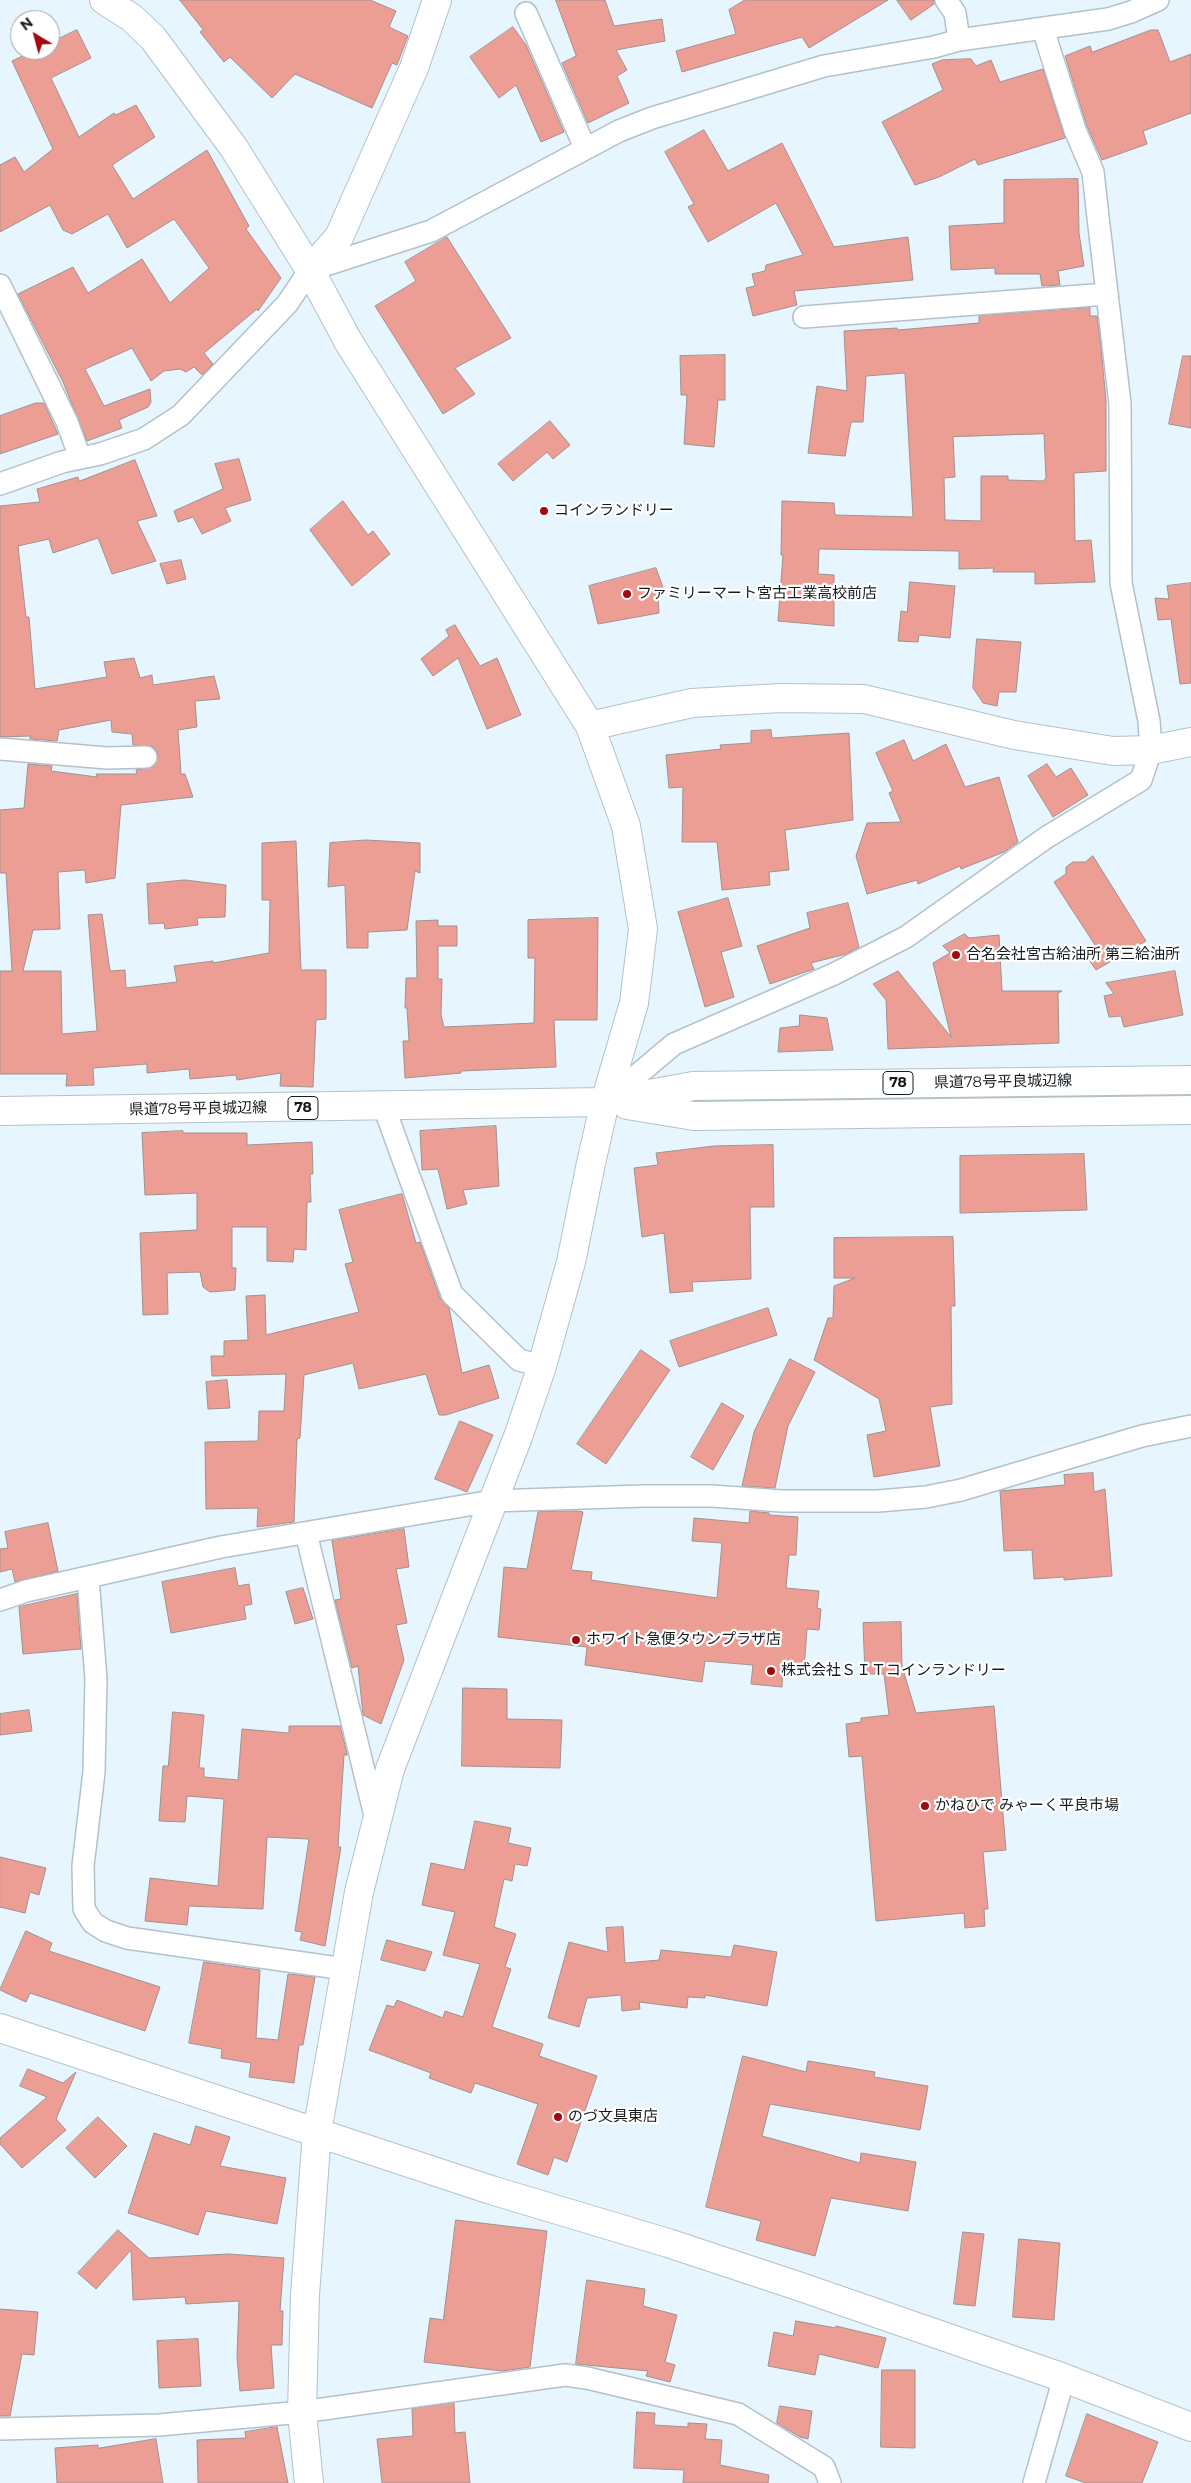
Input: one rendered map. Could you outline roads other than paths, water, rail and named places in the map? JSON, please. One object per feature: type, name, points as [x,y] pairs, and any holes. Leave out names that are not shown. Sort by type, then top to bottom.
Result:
[{"type":"street","points":[[104,0],[132,18],[154,38],[234,148],[310,270],[348,341],[590,726],[626,826],[643,929],[634,1003],[605,1102],[590,1162],[571,1262],[542,1366],[390,1769],[359,1892],[317,2132],[305,2296],[302,2412],[309,2483]]},
{"type":"street","points":[[0,484],[22,475],[144,439],[181,415],[287,304],[310,270],[339,237],[414,68],[436,0]]},
{"type":"street","points":[[946,0],[955,13],[958,40]]},
{"type":"street","points":[[310,270],[432,231],[585,148],[652,118],[824,66],[934,47],[958,40],[1044,29],[1108,18],[1131,12],[1158,0]]},
{"type":"street","points":[[526,13],[585,148]]},
{"type":"street","points":[[605,1102],[674,1044],[834,974],[906,937],[1047,836],[1141,780],[1152,750],[1149,721],[1121,583],[1120,404],[1093,172],[1075,130],[1044,29]]},
{"type":"street","points":[[0,285],[67,422],[80,458]]},
{"type":"street","points":[[804,317],[1107,294]]},
{"type":"street","points":[[590,726],[692,703],[781,698],[864,699],[1014,735],[1113,751],[1152,750],[1191,742]]},
{"type":"street","points":[[0,749],[106,758],[146,757]]},
{"type":"street","name":"県道78号平良城辺線","points":[[0,1111],[384,1107],[605,1102],[694,1086],[1191,1080]]},
{"type":"street","name":"県道78号平良城辺線","points":[[605,1102],[694,1116],[1191,1110]]},
{"type":"street","points":[[384,1107],[452,1294],[519,1360],[542,1366]]},
{"type":"street","points":[[0,1600],[26,1591],[221,1548],[492,1501],[644,1496],[712,1496],[782,1501],[878,1501],[926,1497],[961,1490],[1142,1436],[1191,1426]]},
{"type":"street","points":[[306,1533],[377,1822]]},
{"type":"street","points":[[88,1578],[96,1679],[94,1772],[83,1866],[84,1909],[94,1923],[106,1931],[127,1938],[345,1969]]},
{"type":"street","points":[[0,2028],[491,2190],[668,2243],[1064,2378],[1191,2427]]},
{"type":"street","points":[[0,2429],[159,2425],[302,2412],[565,2375],[587,2378],[738,2414],[824,2468],[830,2483]]},
{"type":"street","points":[[1034,2483],[1064,2378]]},
{"type":"place","name":"コインランドリー","points":[[544,511]]},
{"type":"place","name":"ファミリーマート宮古工業高校前店","points":[[627,594]]},
{"type":"place","name":"合名会社宮古給油所 第三給油所","points":[[956,955]]},
{"type":"place","name":"ホワイト急便タウンプラザ店","points":[[576,1640]]},
{"type":"place","name":"株式会社ＳＩＴコインランドリー","points":[[771,1671]]},
{"type":"place","name":"かねひで みゃーく平良市場","points":[[925,1806]]},
{"type":"place","name":"のづ文具東店","points":[[558,2117]]}]
